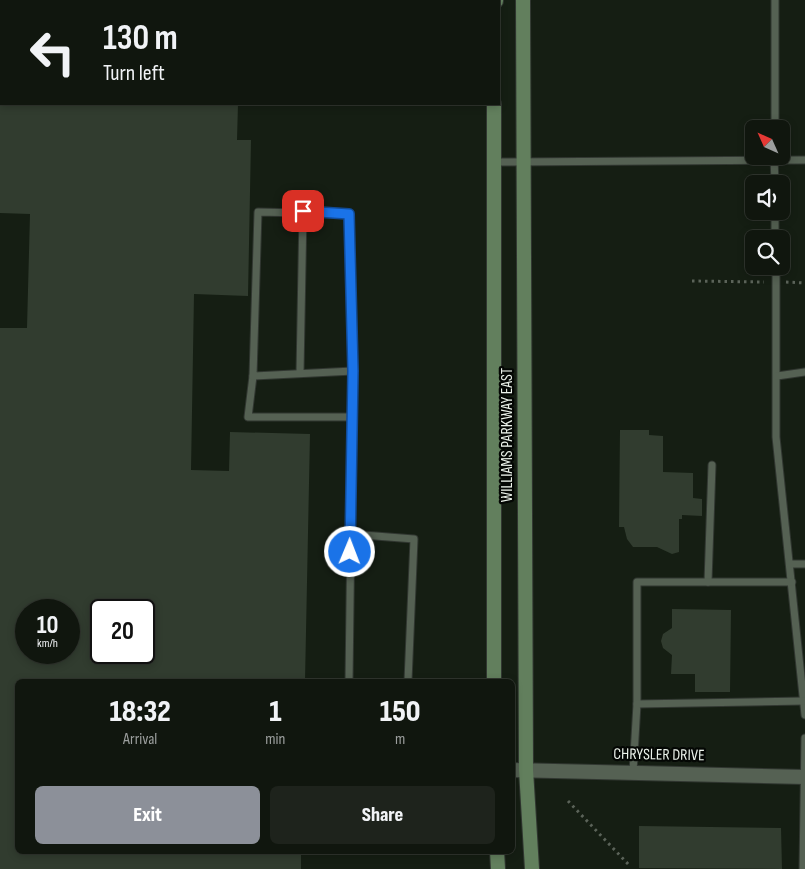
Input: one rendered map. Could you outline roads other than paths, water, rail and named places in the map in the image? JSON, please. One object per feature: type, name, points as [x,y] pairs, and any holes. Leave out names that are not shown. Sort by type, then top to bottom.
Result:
[{"type":"main road","name":"WILLIAMS PARKWAY EAST","points":[[523,0],[520,770],[532,869]]},
{"type":"main road","name":"WILLIAMS PARKWAY EAST","points":[[494,105],[492,162],[494,679]]},
{"type":"main road","points":[[497,854],[498,869]]},
{"type":"street","name":"CHRYSLER DRIVE","points":[[520,770],[804,777]]},
{"type":"lane","points":[[774,120],[775,0]]},
{"type":"lane","points":[[492,162],[745,158]]},
{"type":"lane","points":[[790,159],[805,160]]},
{"type":"lane","points":[[300,373],[303,211]]},
{"type":"lane","points":[[349,679],[353,371],[349,214],[303,211],[258,212],[253,376],[248,417],[352,417]]},
{"type":"lane","points":[[776,275],[776,437],[805,715]]},
{"type":"lane","points":[[253,376],[353,371]]},
{"type":"lane","points":[[777,376],[805,372]]},
{"type":"lane","points":[[708,582],[712,465]]},
{"type":"lane","points":[[350,534],[414,539],[408,679]]},
{"type":"lane","points":[[790,564],[805,564]]},
{"type":"lane","points":[[633,772],[636,704],[637,582],[792,582]]},
{"type":"lane","points":[[636,704],[804,701]]},
{"type":"lane","points":[[803,869],[805,738]]}]
